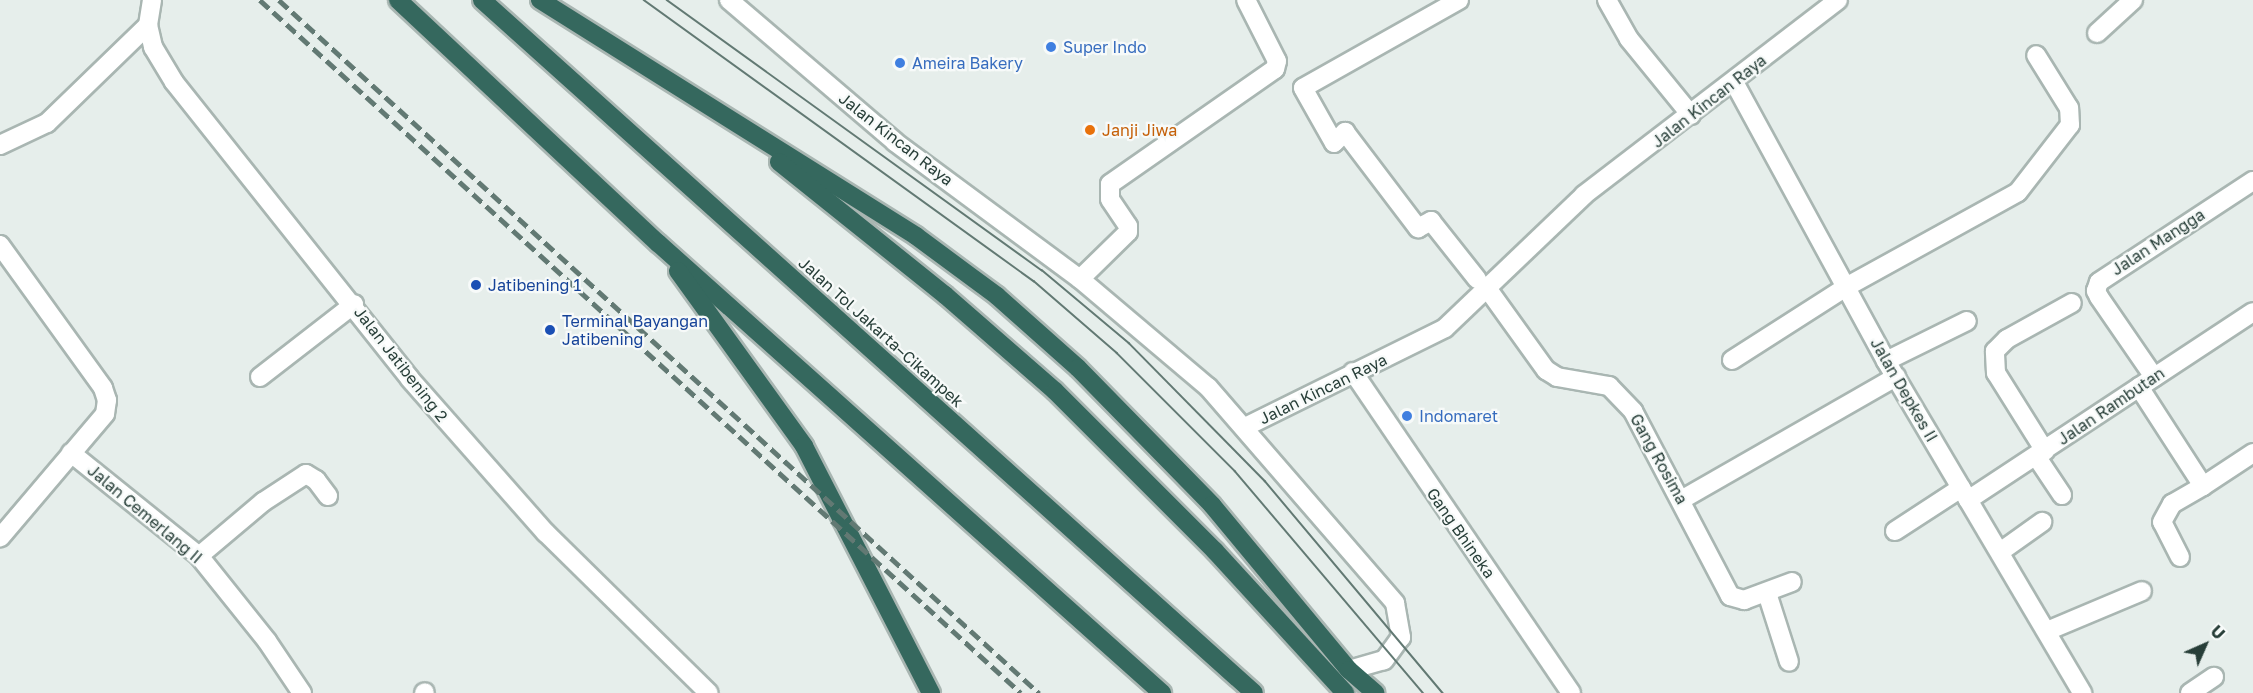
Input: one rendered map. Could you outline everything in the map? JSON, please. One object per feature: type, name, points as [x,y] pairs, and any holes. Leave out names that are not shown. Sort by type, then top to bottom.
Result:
[{"type":"highway","points":[[398,0],[658,243],[1162,693]]},
{"type":"highway","name":"Jalan Tol Jakarta–Cikampek","points":[[482,0],[1254,693]]},
{"type":"highway","points":[[540,0],[916,236],[997,296],[1078,368],[1212,505],[1349,670],[1375,693]]},
{"type":"highway","points":[[717,112],[945,296],[1055,391],[1215,551],[1346,693]]},
{"type":"highway","points":[[658,243],[804,446],[931,693]]},
{"type":"street","name":"Jalan Jatibening 2","points":[[152,0],[148,25],[153,47],[174,82],[354,304],[410,379],[537,523],[709,693]]},
{"type":"street","name":"Jalan Kincan Raya","points":[[729,0],[895,142],[1080,279],[1208,387],[1245,427],[1445,328],[1482,284],[1551,223],[1838,0]]},
{"type":"street","points":[[1080,279],[1128,232],[1110,199],[1110,184],[1275,69],[1277,61],[1246,0]]},
{"type":"street","name":"Gang Rosima","points":[[1459,0],[1304,88],[1334,143],[1345,132],[1419,228],[1431,221],[1482,284],[1546,370],[1557,377],[1609,386],[1622,398],[1681,500],[1730,596],[1737,600],[1767,594],[1792,582]]},
{"type":"street","points":[[1607,0],[1629,39],[1691,116]]},
{"type":"street","points":[[2097,33],[2133,0]]},
{"type":"street","points":[[0,145],[47,123],[148,25]]},
{"type":"street","points":[[1732,360],[1846,287],[2010,199],[2029,180],[2070,124],[2069,108],[2036,55]]},
{"type":"street","name":"Jalan Depkes II","points":[[1734,82],[1891,369],[2082,693]]},
{"type":"street","name":"Jalan Mangga","points":[[2154,377],[2099,297],[2096,291],[2099,282],[2253,181]]},
{"type":"street","points":[[0,245],[103,388],[107,400],[105,414],[2,533]]},
{"type":"street","points":[[2062,495],[1999,379],[1995,351],[2007,339],[2072,303]]},
{"type":"street","points":[[261,377],[354,304]]},
{"type":"street","name":"Jalan Rambutan","points":[[1895,531],[2041,453],[2253,312]]},
{"type":"street","points":[[1681,500],[1967,321]]},
{"type":"street","name":"Gang Bhineka","points":[[1353,372],[1571,693]]},
{"type":"street","points":[[2139,387],[2203,486]]},
{"type":"street","points":[[1245,427],[1395,603],[1401,637],[1384,660],[1349,670]]},
{"type":"street","name":"Jalan Cemerlang II","points":[[71,453],[199,556],[267,641],[302,693]]},
{"type":"street","points":[[2180,557],[2162,522],[2172,504],[2253,453]]},
{"type":"street","points":[[199,556],[263,502],[306,474],[316,480],[328,496]]},
{"type":"street","points":[[2000,552],[2042,522]]},
{"type":"street","points":[[2047,632],[2142,591]]},
{"type":"street","points":[[1767,594],[1789,662]]},
{"type":"street","points":[[2190,693],[2214,677]]},
{"type":"tram line","points":[[644,0],[1034,281],[1117,353],[1235,471],[1423,693]]},
{"type":"tram line","points":[[667,0],[1042,270],[1129,343],[1265,481],[1443,693]]},
{"type":"railway","points":[[260,0],[1021,693]]},
{"type":"railway","points":[[279,0],[1039,693]]},
{"type":"place","name":"Super Indo","points":[[1051,47]]},
{"type":"place","name":"Ameira Bakery","points":[[900,63]]},
{"type":"place","name":"Janji Jiwa","points":[[1090,130]]},
{"type":"place","name":"Jatibening 1","points":[[476,285]]},
{"type":"place","name":"Terminal Bayangan Jatibening","points":[[550,330]]},
{"type":"place","name":"Indomaret","points":[[1407,416]]}]
